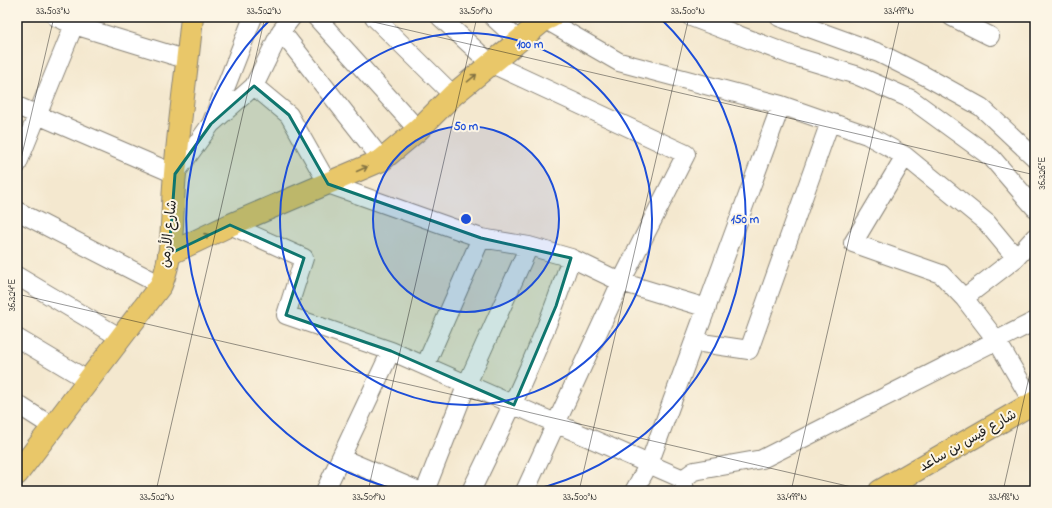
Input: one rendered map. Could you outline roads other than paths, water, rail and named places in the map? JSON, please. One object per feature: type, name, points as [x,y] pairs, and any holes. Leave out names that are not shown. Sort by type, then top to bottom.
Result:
[{"type":"main road","name":"شارع الأرمن","points":[[17,473],[89,382],[160,285],[165,275],[169,254],[174,174],[192,17]]},
{"type":"main road","points":[[169,254],[230,225],[382,160],[418,130],[453,95],[546,18]]},
{"type":"main road","name":"شارع قيس بن ساعد","points":[[880,491],[1034,403]]},
{"type":"street","points":[[56,17],[74,25],[188,60]]},
{"type":"street","points":[[210,124],[253,17]]},
{"type":"street","points":[[17,106],[174,174],[210,124],[254,86],[281,31],[292,17]]},
{"type":"street","points":[[316,17],[418,130]]},
{"type":"street","points":[[374,17],[453,95]]},
{"type":"street","points":[[440,17],[490,63],[686,154],[621,282],[525,491]]},
{"type":"street","points":[[493,17],[518,41]]},
{"type":"street","points":[[691,17],[793,56],[856,75],[911,99],[992,158],[1035,208]]},
{"type":"street","points":[[778,17],[796,20],[879,53],[925,76],[980,107],[1035,158]]},
{"type":"street","points":[[952,17],[990,36]]},
{"type":"street","points":[[546,18],[619,62],[781,105],[867,135],[905,156],[987,223],[1016,258]]},
{"type":"street","points":[[17,165],[74,25]]},
{"type":"street","points":[[281,31],[382,160]]},
{"type":"street","points":[[254,86],[289,115],[328,184],[481,238],[529,246],[571,258],[621,282],[707,308]]},
{"type":"street","points":[[634,491],[649,464],[781,105]]},
{"type":"street","points":[[695,342],[749,350],[830,122]]},
{"type":"street","points":[[905,156],[854,243],[941,274],[964,298],[997,341],[1034,403]]},
{"type":"street","points":[[17,211],[160,285]]},
{"type":"street","points":[[230,225],[304,258],[286,315],[391,351],[649,464],[684,485],[694,470],[762,459],[1035,321]]},
{"type":"street","points":[[964,298],[1016,258],[1035,237]]},
{"type":"street","points":[[425,366],[481,238]]},
{"type":"street","points":[[425,491],[467,384],[529,246]]},
{"type":"street","points":[[471,491],[514,404],[556,306],[571,258]]},
{"type":"street","points":[[17,276],[121,338]]},
{"type":"street","points":[[17,338],[89,382]]},
{"type":"street","points":[[325,491],[391,351]]},
{"type":"street","points":[[17,404],[53,427]]},
{"type":"street","points":[[341,458],[420,491]]}]
